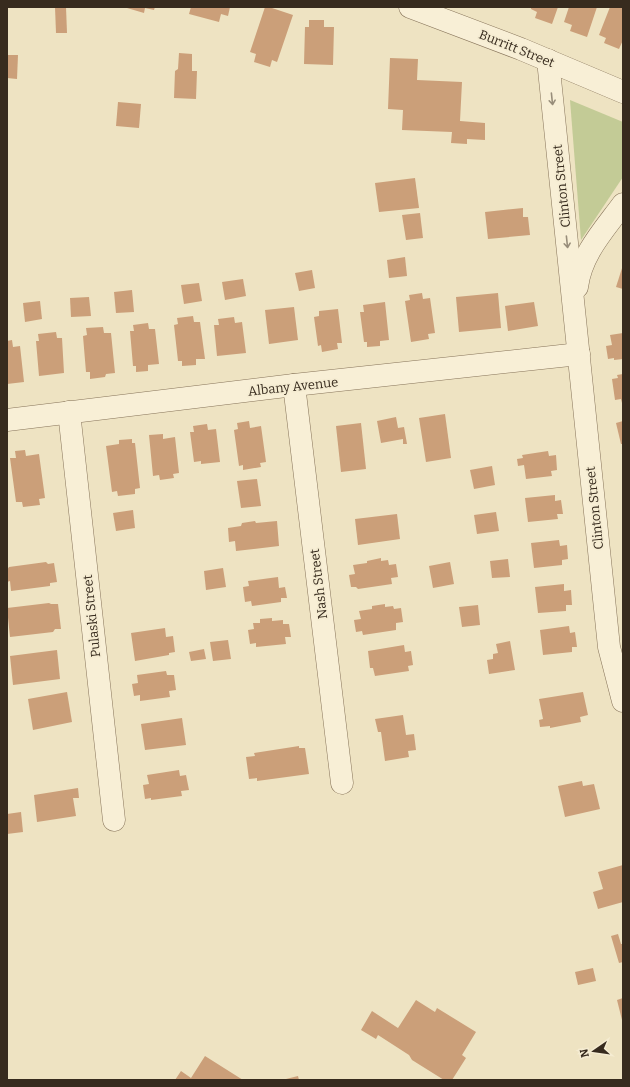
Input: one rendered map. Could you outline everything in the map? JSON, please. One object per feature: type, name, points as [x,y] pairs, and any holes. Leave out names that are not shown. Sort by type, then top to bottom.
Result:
[{"type":"street","name":"Burritt Street","points":[[410,7],[548,60],[623,92]]},
{"type":"street","name":"Clinton Street","points":[[548,60],[609,647],[623,701]]},
{"type":"street","name":"Clinton Street","points":[[574,312],[579,276],[585,259],[623,204]]},
{"type":"street","name":"Albany Avenue","points":[[7,420],[294,385],[579,354]]},
{"type":"street","name":"Nash Street","points":[[294,385],[342,783]]},
{"type":"street","name":"Pulaski Street","points":[[69,412],[114,820]]},
{"type":"green space","points":[[570,100],[623,122],[623,177],[581,240]]},
{"type":"building","points":[[55,7],[66,7],[67,33],[56,33]]},
{"type":"building","points":[[155,7],[154,10],[145,8],[144,13],[127,8]]},
{"type":"building","points":[[191,7],[230,7],[228,16],[221,14],[219,22],[189,14]]},
{"type":"building","points":[[265,7],[293,15],[277,62],[272,60],[270,67],[254,62],[256,54],[250,52]]},
{"type":"building","points":[[531,7],[558,7],[552,24],[535,18],[537,12],[531,9]]},
{"type":"building","points":[[569,7],[597,7],[587,37],[570,31],[572,25],[564,22]]},
{"type":"building","points":[[610,7],[623,7],[623,40],[619,49],[604,43],[606,38],[599,35]]},
{"type":"building","points":[[309,20],[324,20],[324,27],[334,27],[333,65],[304,64],[305,27],[309,27]]},
{"type":"building","points":[[179,53],[192,54],[192,71],[197,71],[196,99],[174,98],[175,71],[178,69]]},
{"type":"building","points":[[7,55],[18,55],[17,79],[7,78]]},
{"type":"building","points":[[390,58],[418,59],[417,80],[462,82],[460,121],[485,123],[485,140],[467,139],[467,144],[451,143],[452,132],[402,130],[403,110],[388,109]]},
{"type":"building","points":[[118,102],[141,104],[139,128],[116,126]]},
{"type":"building","points":[[415,178],[419,208],[379,212],[375,183]]},
{"type":"building","points":[[523,208],[523,217],[528,217],[530,235],[488,239],[485,212]]},
{"type":"building","points":[[420,213],[423,238],[406,240],[402,215]]},
{"type":"building","points":[[405,257],[407,276],[389,278],[387,260]]},
{"type":"building","points":[[623,265],[623,289],[616,287]]},
{"type":"building","points":[[312,270],[315,288],[299,291],[295,273]]},
{"type":"building","points":[[243,279],[246,296],[225,300],[222,282]]},
{"type":"building","points":[[199,283],[202,301],[184,304],[181,285]]},
{"type":"building","points":[[132,290],[134,312],[116,313],[114,292]]},
{"type":"building","points":[[422,293],[423,299],[430,298],[435,333],[428,334],[429,339],[411,342],[405,301],[410,300],[409,295]]},
{"type":"building","points":[[498,293],[501,328],[459,332],[456,297]]},
{"type":"building","points":[[89,297],[91,316],[71,317],[70,298]]},
{"type":"building","points":[[40,301],[42,319],[25,322],[23,303]]},
{"type":"building","points":[[385,302],[389,340],[380,341],[380,346],[367,347],[367,342],[364,342],[360,312],[364,312],[363,305]]},
{"type":"building","points":[[534,302],[538,326],[508,331],[505,306]]},
{"type":"building","points":[[294,307],[298,340],[269,344],[265,310]]},
{"type":"building","points":[[338,309],[342,343],[337,343],[338,349],[322,352],[321,345],[318,346],[314,317],[319,316],[319,311]]},
{"type":"building","points":[[193,316],[194,322],[200,322],[205,359],[196,359],[196,365],[182,366],[182,361],[178,361],[174,325],[178,324],[177,318]]},
{"type":"building","points":[[234,317],[235,323],[242,322],[246,353],[217,356],[214,325],[219,325],[218,319]]},
{"type":"building","points":[[148,323],[149,329],[155,329],[159,364],[148,365],[148,371],[136,372],[136,366],[133,366],[130,331],[134,331],[133,325]]},
{"type":"building","points":[[103,327],[104,333],[111,333],[115,373],[106,374],[105,377],[90,379],[90,372],[86,372],[83,336],[87,335],[86,328]]},
{"type":"building","points":[[56,332],[57,338],[62,338],[64,373],[39,376],[36,341],[39,341],[38,334]]},
{"type":"building","points":[[623,333],[623,359],[608,359],[606,346],[612,345],[610,335]]},
{"type":"building","points":[[12,340],[13,347],[20,346],[24,382],[7,384],[7,341]]},
{"type":"building","points":[[623,374],[622,403],[621,399],[615,400],[612,379],[618,378],[617,375]]},
{"type":"building","points":[[445,414],[451,458],[426,462],[419,418]]},
{"type":"building","points":[[396,417],[398,428],[404,427],[407,444],[403,444],[403,439],[381,443],[377,421]]},
{"type":"building","points":[[249,421],[250,428],[261,426],[266,462],[260,463],[261,467],[243,470],[243,465],[239,466],[234,430],[238,429],[237,423]]},
{"type":"building","points":[[623,421],[623,444],[621,444],[616,423]]},
{"type":"building","points":[[361,423],[366,469],[341,472],[336,426]]},
{"type":"building","points":[[207,424],[208,430],[216,429],[220,462],[201,464],[201,461],[194,462],[190,432],[194,432],[193,426]]},
{"type":"building","points":[[163,434],[163,439],[175,437],[179,473],[173,474],[174,478],[160,480],[159,475],[153,476],[149,435]]},
{"type":"building","points":[[132,439],[132,443],[135,443],[140,488],[135,489],[135,494],[118,496],[117,491],[112,492],[106,446],[119,444],[119,440]]},
{"type":"building","points":[[25,450],[26,456],[39,454],[45,498],[39,499],[40,505],[23,507],[22,502],[16,502],[10,458],[16,458],[15,451]]},
{"type":"building","points":[[548,451],[549,456],[556,455],[557,470],[551,471],[552,476],[526,479],[524,465],[518,466],[517,459],[523,458],[522,455]]},
{"type":"building","points":[[492,466],[495,485],[474,489],[470,470]]},
{"type":"building","points":[[257,479],[261,506],[241,508],[237,481]]},
{"type":"building","points":[[555,495],[555,501],[561,500],[563,514],[557,514],[558,519],[528,522],[525,498]]},
{"type":"building","points":[[133,510],[135,528],[116,531],[113,513]]},
{"type":"building","points":[[496,512],[499,531],[477,534],[474,515]]},
{"type":"building","points":[[397,514],[400,539],[358,545],[355,519]]},
{"type":"building","points":[[255,521],[256,523],[277,521],[279,546],[236,551],[235,541],[229,542],[228,528],[241,526],[242,523]]},
{"type":"building","points":[[559,540],[560,546],[567,545],[568,559],[562,560],[562,565],[534,568],[531,543]]},
{"type":"building","points":[[381,558],[381,561],[388,560],[389,565],[396,564],[398,577],[391,578],[392,584],[358,589],[356,587],[351,587],[349,575],[355,574],[353,565],[367,563],[367,561]]},
{"type":"building","points":[[508,559],[510,577],[492,578],[490,561]]},
{"type":"building","points":[[46,562],[48,564],[54,563],[57,582],[50,583],[50,586],[11,591],[10,581],[7,582],[7,570],[9,567]]},
{"type":"building","points":[[450,562],[454,584],[433,588],[429,566]]},
{"type":"building","points":[[223,568],[226,587],[206,590],[204,571]]},
{"type":"building","points":[[278,577],[279,588],[285,587],[287,598],[281,598],[281,602],[252,606],[251,601],[245,602],[243,587],[249,586],[248,581]]},
{"type":"building","points":[[564,584],[564,591],[571,590],[572,605],[566,605],[566,611],[538,613],[535,587]]},
{"type":"building","points":[[49,603],[58,604],[61,629],[55,629],[53,632],[10,637],[7,608]]},
{"type":"building","points":[[385,604],[385,607],[393,606],[394,609],[401,608],[403,622],[396,623],[396,630],[363,635],[362,631],[356,632],[354,620],[361,619],[359,611],[372,609],[372,606]]},
{"type":"building","points":[[478,605],[480,625],[462,627],[459,607]]},
{"type":"building","points":[[272,618],[272,621],[283,620],[283,624],[289,624],[291,637],[285,637],[286,644],[256,647],[256,643],[250,644],[248,630],[254,629],[253,623],[260,623],[260,619]]},
{"type":"building","points":[[569,626],[570,633],[575,632],[577,647],[572,647],[572,652],[543,655],[540,630]]},
{"type":"building","points":[[165,628],[166,637],[173,636],[175,652],[169,653],[169,655],[135,661],[131,633]]},
{"type":"building","points":[[228,640],[231,659],[213,661],[210,642]]},
{"type":"building","points":[[510,641],[515,670],[489,674],[487,660],[493,659],[493,654],[498,653],[496,644]]},
{"type":"building","points":[[404,645],[405,652],[411,651],[413,665],[408,666],[409,671],[375,676],[373,668],[370,668],[368,651]]},
{"type":"building","points":[[204,649],[206,659],[191,661],[189,652]]},
{"type":"building","points":[[57,650],[60,679],[13,685],[10,656]]},
{"type":"building","points":[[166,671],[167,675],[174,675],[176,690],[169,691],[170,697],[140,701],[140,695],[134,696],[132,684],[138,683],[137,675]]},
{"type":"building","points":[[67,692],[72,722],[33,730],[28,699]]},
{"type":"building","points":[[583,692],[588,715],[580,717],[581,722],[550,728],[550,726],[540,727],[539,720],[543,719],[539,699]]},
{"type":"building","points":[[403,715],[406,735],[414,734],[416,750],[408,751],[409,757],[385,761],[381,732],[378,732],[375,719]]},
{"type":"building","points":[[182,718],[186,745],[145,750],[141,724]]},
{"type":"building","points":[[299,746],[299,748],[305,748],[309,774],[257,781],[257,778],[249,779],[246,757],[255,756],[254,753]]},
{"type":"building","points":[[179,770],[180,776],[186,775],[189,790],[181,791],[182,796],[151,800],[151,798],[145,799],[143,785],[149,784],[147,775]]},
{"type":"building","points":[[582,781],[583,786],[594,784],[600,809],[565,817],[558,786]]},
{"type":"building","points":[[78,788],[79,798],[73,798],[76,816],[37,822],[34,795]]},
{"type":"building","points":[[21,812],[23,832],[7,834],[7,814]]},
{"type":"building","points":[[623,865],[623,902],[598,909],[593,892],[603,889],[598,872]]},
{"type":"building","points":[[618,934],[621,944],[623,944],[623,962],[619,963],[611,936]]},
{"type":"building","points":[[593,968],[596,981],[578,985],[575,972]]},
{"type":"building","points":[[623,998],[623,1020],[622,1020],[617,1000]]},
{"type":"building","points":[[416,1000],[435,1012],[437,1008],[476,1032],[462,1055],[466,1058],[452,1080],[444,1080],[412,1060],[409,1055],[378,1035],[376,1039],[361,1030],[372,1011],[398,1028]]},
{"type":"building","points":[[205,1056],[243,1080],[175,1080],[181,1071],[191,1078]]},
{"type":"building","points":[[298,1076],[299,1080],[282,1080]]}]
